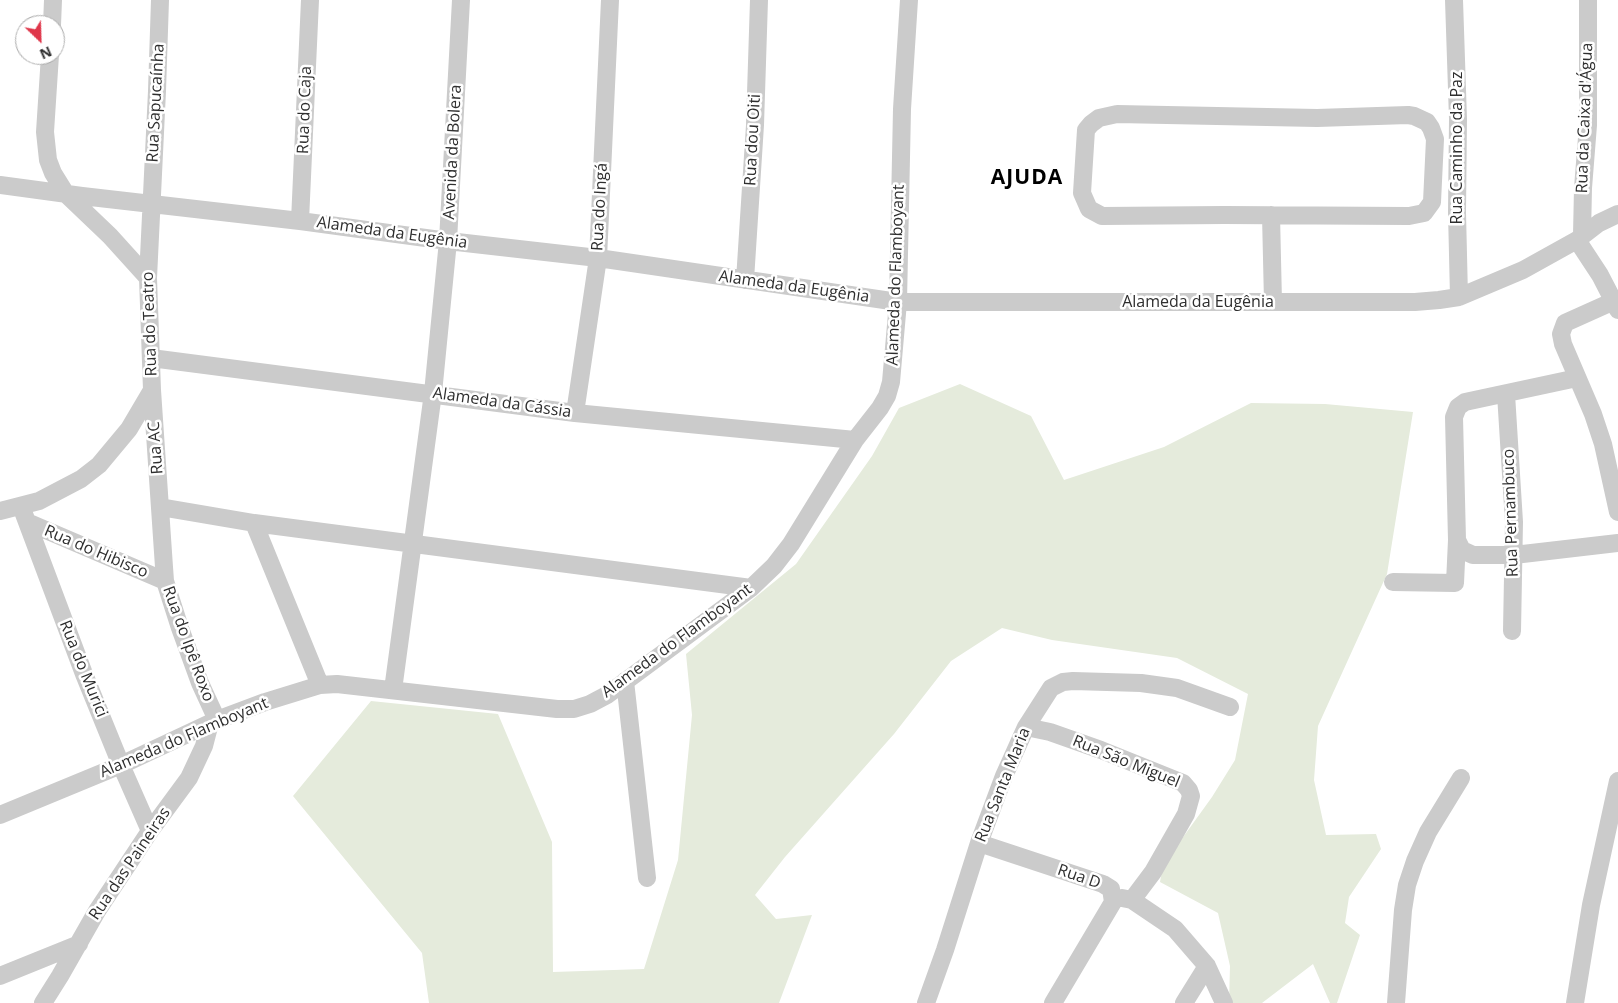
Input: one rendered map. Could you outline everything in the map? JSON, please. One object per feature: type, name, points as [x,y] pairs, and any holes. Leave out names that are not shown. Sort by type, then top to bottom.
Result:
[{"type":"street","points":[[53,15],[54,0]]},
{"type":"street","name":"Rua Sapucaínha","points":[[151,205],[160,0]]},
{"type":"street","name":"Rua do Caja","points":[[300,221],[310,0]]},
{"type":"street","name":"Avenida da Bolera","points":[[393,690],[433,393],[448,241],[461,0]]},
{"type":"street","name":"Rua do Ingá","points":[[576,413],[598,258],[610,0]]},
{"type":"street","name":"Rua dou Oiti","points":[[745,280],[755,125],[759,0]]},
{"type":"street","name":"Alameda do Flamboyant","points":[[0,815],[121,765],[214,721],[274,699],[320,686],[337,684],[538,707],[574,709],[590,704],[606,695],[751,588],[774,566],[791,544],[855,440],[887,396],[893,366],[898,302],[902,110],[909,0]]},
{"type":"street","name":"Rua Caminho da Paz","points":[[1454,0],[1458,119],[1457,212],[1459,297]]},
{"type":"street","name":"Rua da Caixa d'Água","points":[[1580,238],[1588,125],[1588,0]]},
{"type":"street","points":[[49,65],[45,132],[48,160],[52,174],[66,194],[110,236],[148,278]]},
{"type":"street","points":[[1117,114],[1317,118],[1408,115],[1421,118],[1431,128],[1435,139],[1432,202],[1424,213],[1410,216],[1271,215],[1102,216],[1094,213],[1089,209],[1082,193],[1086,130],[1100,118],[1117,114]]},
{"type":"street","name":"Alameda da Eugênia","points":[[0,185],[151,205],[300,221],[448,241],[598,258],[898,302],[1415,302],[1439,300],[1459,297],[1523,270],[1580,238],[1599,223],[1618,214]]},
{"type":"street","name":"Rua do Teatro","points":[[0,512],[24,514],[39,501],[81,479],[99,465],[129,428],[152,390],[148,278],[151,205]]},
{"type":"street","points":[[1271,215],[1273,302]]},
{"type":"street","points":[[1580,238],[1616,306],[1565,323],[1561,334],[1563,344],[1593,414],[1603,444],[1618,512]]},
{"type":"street","name":"Alameda da Cássia","points":[[151,358],[576,413],[855,440]]},
{"type":"street","points":[[1393,582],[1454,583],[1462,547],[1454,417],[1458,407],[1465,402],[1577,378]]},
{"type":"street","name":"Rua AC","points":[[152,390],[160,507]]},
{"type":"street","name":"Rua Pernambuco","points":[[1506,394],[1514,522],[1512,631]]},
{"type":"street","points":[[160,507],[254,523],[751,588]]},
{"type":"street","name":"Rua do Ipê Roxo","points":[[160,507],[165,581],[214,721]]},
{"type":"street","name":"Rua do Hibisco","points":[[24,514],[165,581]]},
{"type":"street","name":"Rua do Murici","points":[[24,514],[47,578],[121,765],[150,830]]},
{"type":"street","points":[[254,523],[320,686]]},
{"type":"street","points":[[1462,547],[1473,555],[1514,555],[1618,543]]},
{"type":"street","points":[[625,681],[647,878]]},
{"type":"street","name":"Rua Santa Maria","points":[[926,1003],[979,843],[1004,776],[1026,727],[1052,688],[1063,682],[1073,681],[1141,683],[1176,688],[1230,707]]},
{"type":"street","name":"Rua das Paineiras","points":[[42,1003],[97,911],[150,830],[189,778],[214,721]]},
{"type":"street","name":"Rua São Miguel","points":[[1026,727],[1050,732],[1101,750],[1183,783],[1189,790],[1191,796],[1186,814],[1153,872],[1132,900]]},
{"type":"street","points":[[1396,1003],[1403,910],[1407,885],[1428,832],[1462,778]]},
{"type":"street","points":[[1575,1003],[1591,905],[1618,780]]},
{"type":"street","name":"Rua D","points":[[979,843],[1102,884],[1111,889],[1114,896],[1113,902],[1053,1003]]},
{"type":"street","points":[[1114,896],[1132,900],[1174,929],[1207,966],[1224,1003]]},
{"type":"street","points":[[0,976],[79,944]]},
{"type":"street","points":[[1184,1003],[1207,966]]},
{"type":"green space","points":[[960,384],[1031,416],[1064,480],[1164,447],[1251,403],[1325,404],[1413,412],[1387,574],[1318,726],[1314,780],[1326,835],[1376,834],[1381,849],[1349,897],[1345,923],[1360,935],[1337,1003],[1330,1003],[1313,964],[1262,1003],[1229,1003],[1230,966],[1218,913],[1160,882],[1163,865],[1212,797],[1235,760],[1248,694],[1177,658],[1052,640],[1002,628],[951,661],[894,734],[785,857],[755,895],[776,919],[812,915],[779,1003],[429,1003],[422,953],[293,796],[371,701],[498,714],[552,842],[553,972],[644,969],[678,860],[692,715],[686,654],[796,564],[872,456],[899,408]]},
{"type":"district","name":"AJUDA","points":[[1027,178]]}]
